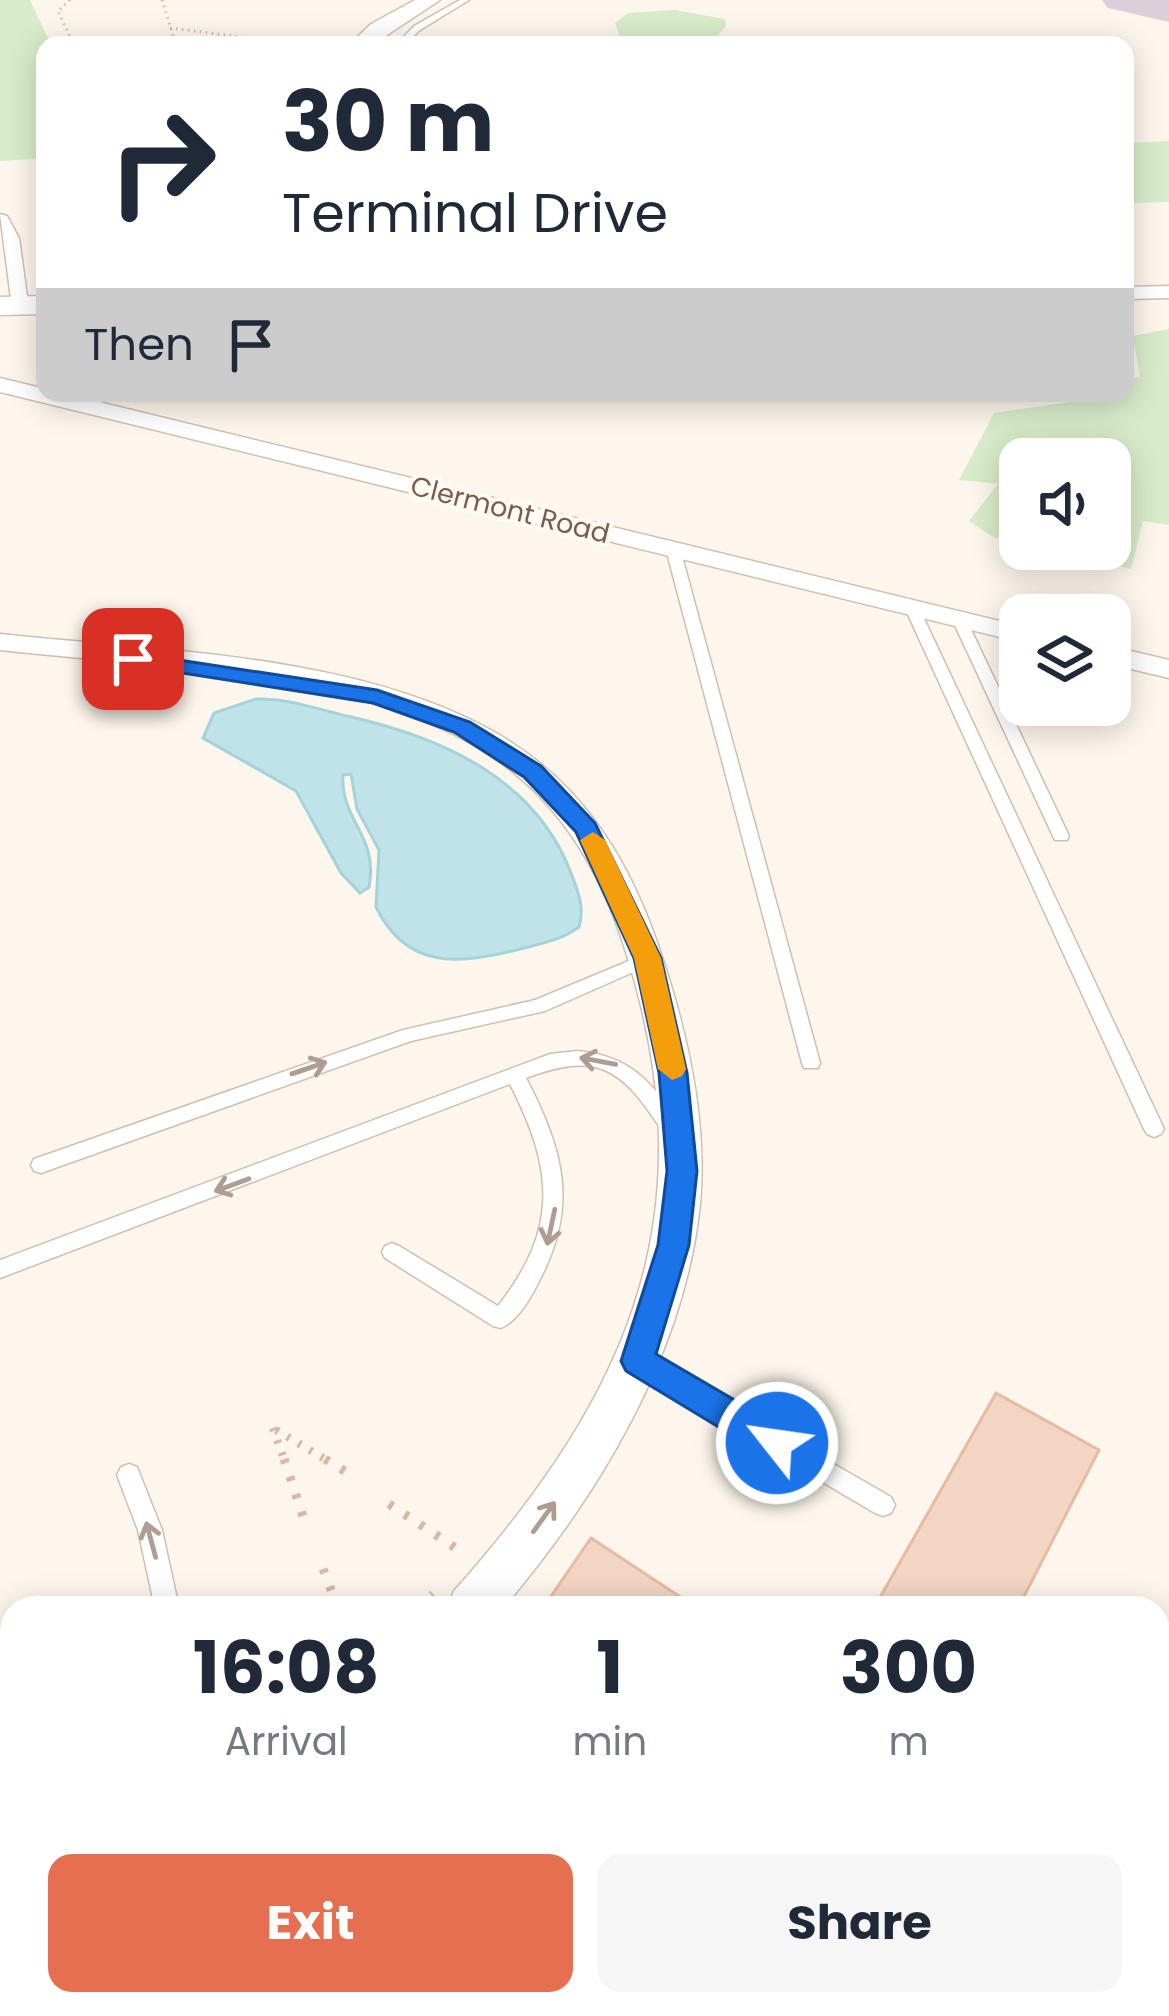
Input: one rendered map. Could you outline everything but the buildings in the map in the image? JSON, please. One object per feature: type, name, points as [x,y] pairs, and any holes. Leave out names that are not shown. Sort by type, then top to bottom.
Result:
[{"type":"street","points":[[370,36],[430,0]]},
{"type":"street","points":[[0,220],[9,238],[22,306]]},
{"type":"street","points":[[1134,293],[1169,292]]},
{"type":"street","name":"Clermont Road","points":[[0,385],[36,394]]},
{"type":"street","name":"Clermont Road","points":[[70,402],[999,629]]},
{"type":"street","points":[[0,642],[281,678],[377,697],[462,727],[532,772],[587,828],[648,958],[673,1073],[682,1171],[674,1245],[637,1361],[566,1486],[480,1596]]},
{"type":"street","points":[[1131,660],[1169,669]]},
{"type":"lane","points":[[409,36],[465,0]]},
{"type":"lane","points":[[673,549],[811,1063]]},
{"type":"lane","points":[[912,608],[1154,1129]]},
{"type":"lane","points":[[958,619],[1061,836]]},
{"type":"lane","points":[[41,1165],[409,1035],[539,1006],[648,958]]},
{"type":"lane","points":[[0,1269],[557,1059],[610,1061],[641,1083],[677,1138]]},
{"type":"lane","points":[[392,1252],[501,1319],[513,1306],[546,1251],[556,1203],[545,1135],[516,1077]]},
{"type":"lane","points":[[637,1361],[883,1505]]},
{"type":"lane","points":[[129,1474],[149,1530],[164,1596]]},
{"type":"path","points":[[70,0],[58,11],[70,36]]},
{"type":"path","points":[[162,0],[173,36]]},
{"type":"path","points":[[170,28],[234,36]]},
{"type":"path","points":[[304,1519],[273,1428],[351,1475]]},
{"type":"path","points":[[323,1569],[333,1596]]},
{"type":"green space","points":[[0,0],[30,0],[47,36],[36,36],[36,159],[0,161]]},
{"type":"green space","points":[[675,10],[725,19],[726,26],[717,36],[620,36],[615,23],[628,13]]},
{"type":"green space","points":[[1169,141],[1169,202],[1134,203],[1134,143]]},
{"type":"green space","points":[[1169,329],[1169,525],[1143,521],[1131,569],[1131,438],[999,438],[999,539],[969,521],[998,484],[959,480],[994,413],[1070,402],[1134,402],[1134,377],[1140,377],[1134,336]]},
{"type":"water","points":[[256,699],[291,702],[382,725],[481,767],[534,811],[555,840],[578,893],[579,927],[549,942],[474,958],[436,957],[402,942],[376,907],[379,850],[357,809],[351,774],[343,775],[344,791],[371,869],[369,887],[360,893],[341,873],[296,791],[203,738],[214,713]]},
{"type":"taxiway","points":[[1121,0],[1169,11]]},
{"type":"slow traffic","points":[[593,840],[648,958],[672,1069]]},
{"type":"route","points":[[133,659],[281,678],[377,697],[462,727],[532,772],[587,828],[648,958],[673,1073],[682,1171],[674,1245],[637,1361],[777,1443]]}]
